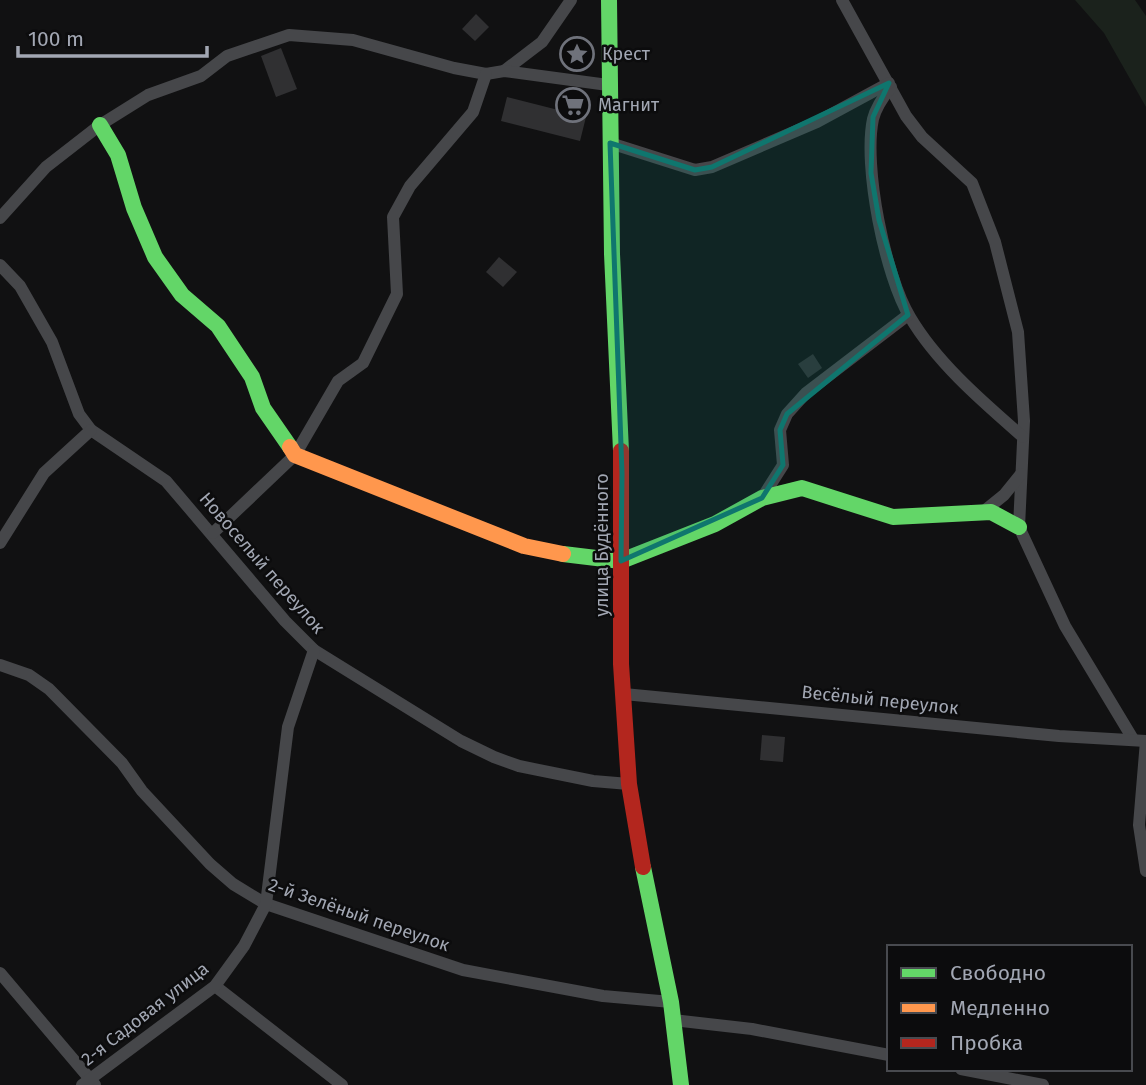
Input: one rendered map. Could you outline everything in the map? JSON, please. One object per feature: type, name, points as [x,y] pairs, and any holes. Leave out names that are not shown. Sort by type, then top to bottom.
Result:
[{"type":"street","points":[[504,71],[542,42],[571,0]]},
{"type":"street","name":"улица Будённого","points":[[609,0],[611,254],[622,473],[621,664],[629,783],[645,880],[671,1002],[681,1085]]},
{"type":"street","points":[[842,0],[906,116],[922,137],[972,183],[995,242],[1018,332],[1023,437],[1019,527],[1065,626],[1142,740],[1139,825],[1146,871]]},
{"type":"street","points":[[0,218],[46,167],[100,125],[148,95],[201,76],[227,56],[289,35],[353,40],[454,68],[486,74],[504,71],[608,85]]},
{"type":"street","points":[[213,533],[295,455],[338,381],[363,363],[397,293],[393,217],[410,186],[473,112],[486,74]]},
{"type":"street","points":[[610,144],[695,170],[712,167],[826,118],[890,85]]},
{"type":"street","points":[[890,85],[873,117],[872,173],[879,220],[908,315],[942,359],[1023,437]]},
{"type":"street","points":[[100,125],[118,155],[134,208],[155,257],[182,295],[218,326],[252,377],[263,408],[295,455],[524,546],[572,558],[621,561],[715,524],[762,498],[802,488],[893,517],[940,517],[983,512],[999,514],[1019,527]]},
{"type":"street","name":"Новоселый переулок","points":[[0,265],[32,306],[64,370],[79,414],[91,430],[166,481],[213,533],[285,621],[314,650],[461,741],[494,757],[519,766],[593,781],[629,783]]},
{"type":"street","points":[[762,498],[783,465],[780,430],[787,414],[806,393],[908,315]]},
{"type":"street","points":[[0,543],[44,473],[91,430]]},
{"type":"street","points":[[983,512],[1004,495],[1021,474]]},
{"type":"street","name":"2-я Садовая улица","points":[[89,1083],[215,986],[244,946],[266,904],[288,727],[314,650]]},
{"type":"street","name":"2-й Зелёный переулок","points":[[0,664],[29,675],[49,689],[122,763],[142,791],[210,864],[233,884],[266,904],[463,970],[603,996],[671,1002]]},
{"type":"street","name":"Весёлый переулок","points":[[624,694],[1059,736],[1142,740]]},
{"type":"street","points":[[0,973],[89,1083]]},
{"type":"street","points":[[215,986],[342,1085]]},
{"type":"street","points":[[673,1020],[752,1029],[887,1055]]},
{"type":"street","points":[[971,1071],[1043,1085]]},
{"type":"highlighted area","points":[[889,83],[873,117],[871,173],[879,220],[908,315],[787,414],[780,430],[783,465],[762,498],[621,561],[622,473],[610,143],[695,170],[712,167]]},
{"type":"shaded area","points":[[1075,0],[1135,0],[1146,16],[1146,107],[1104,33]]},
{"type":"shaded area","points":[[575,39],[585,44],[590,54],[585,64],[575,69],[565,64],[560,54],[565,44]]},
{"type":"building","points":[[476,14],[489,27],[475,41],[462,29]]},
{"type":"building","points":[[281,48],[297,89],[276,97],[261,56]]},
{"type":"building","points":[[507,97],[586,117],[580,141],[501,121]]},
{"type":"building","points":[[499,257],[517,272],[503,287],[486,272]]},
{"type":"building","points":[[813,354],[822,368],[808,378],[798,364]]},
{"type":"building","points":[[762,735],[785,737],[783,762],[760,760]]},
{"type":"traffic: fast","points":[[609,0],[612,254],[621,451]]},
{"type":"traffic: fast","points":[[100,125],[118,155],[134,208],[155,257],[182,295],[218,326],[252,377],[263,408],[290,447]]},
{"type":"traffic: fast","points":[[563,554],[621,561],[715,524],[762,498],[802,488],[893,517],[991,512],[1019,527]]},
{"type":"traffic: fast","points":[[643,867],[671,1002],[681,1085]]},
{"type":"traffic: slow","points":[[290,447],[295,455],[524,546],[563,554]]},
{"type":"traffic: jam","points":[[621,451],[621,664],[629,784],[643,867]]},
{"type":"place","name":"Крест","points":[[577,54]]},
{"type":"place","name":"Магнит","points":[[573,105]]}]
